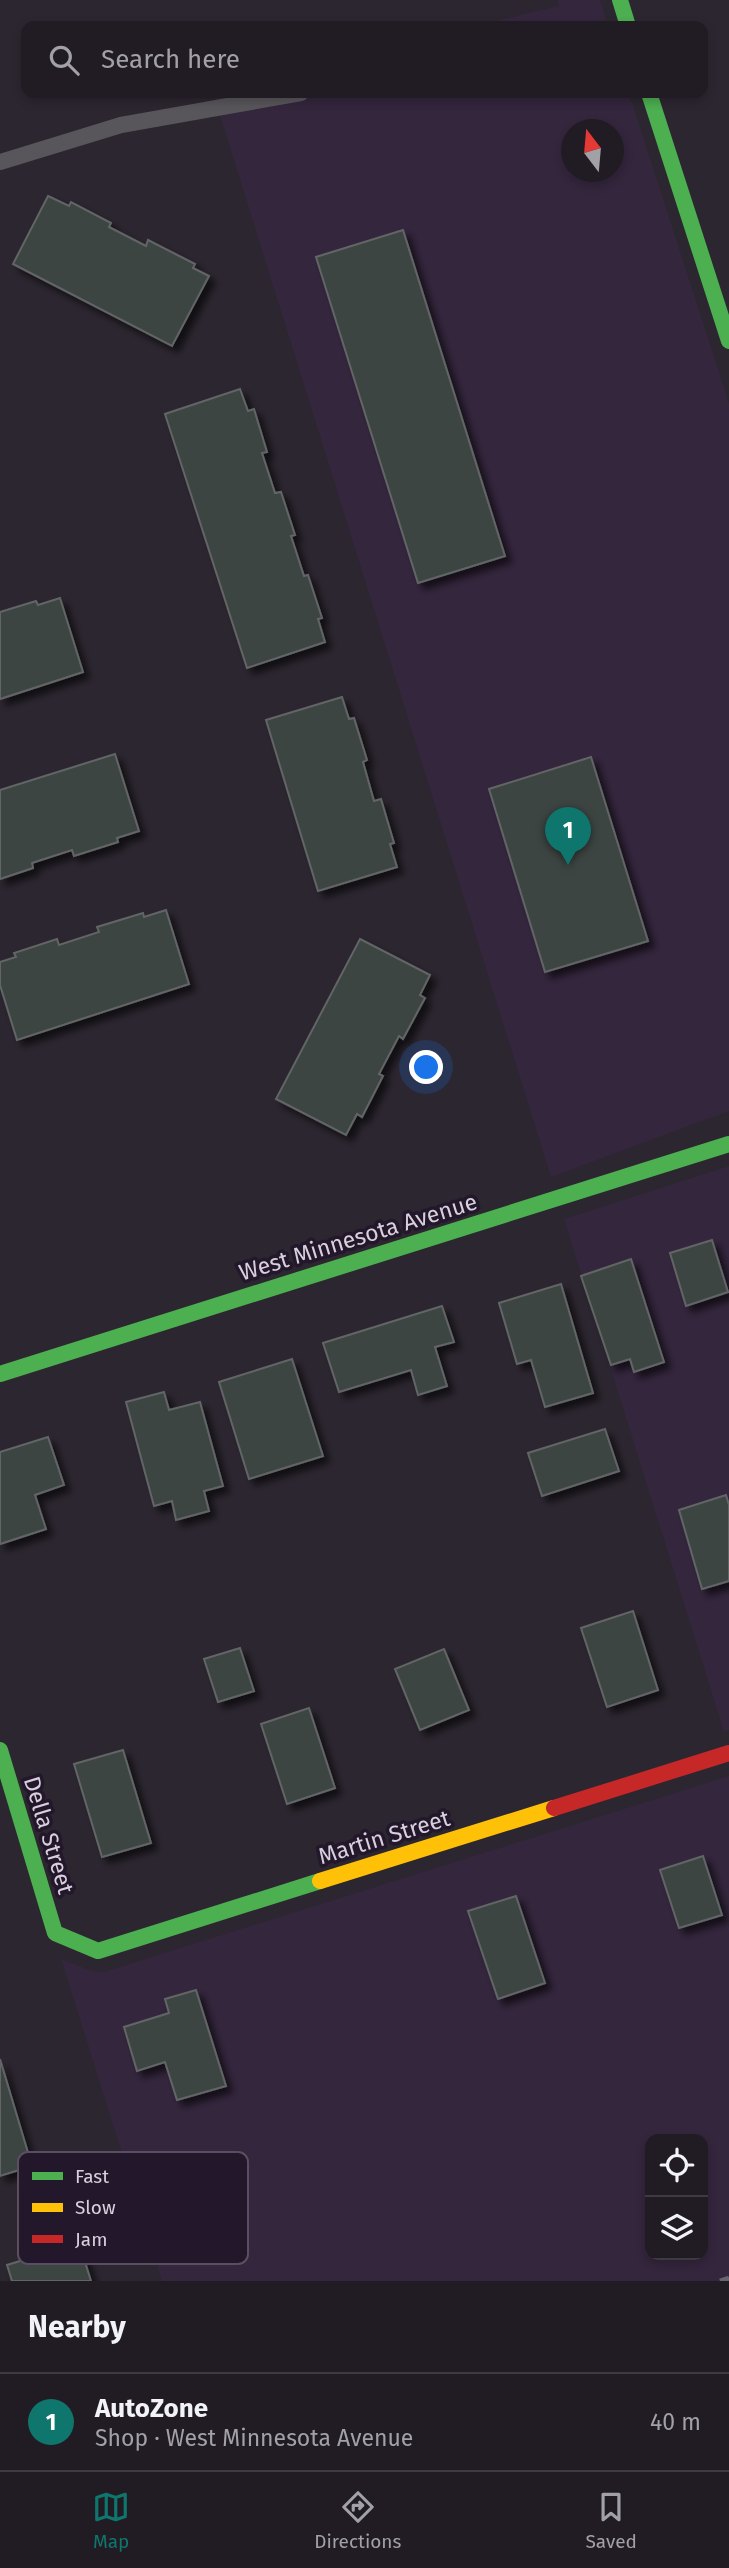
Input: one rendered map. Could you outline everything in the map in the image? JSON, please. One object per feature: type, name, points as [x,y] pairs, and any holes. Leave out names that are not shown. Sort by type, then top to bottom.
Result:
[{"type":"main road","points":[[620,0],[626,21]]},
{"type":"main road","points":[[651,98],[729,341]]},
{"type":"main road","name":"West Minnesota Avenue","points":[[0,1374],[729,1144]]},
{"type":"main road","name":"Della Street","points":[[0,1750],[55,1933]]},
{"type":"main road","name":"Martin Street","points":[[55,1933],[98,1951],[729,1753]]},
{"type":"lane","points":[[0,162],[121,125],[273,98]]},
{"type":"shaded area","points":[[557,0],[600,0],[606,21],[495,21],[559,6]]},
{"type":"shaded area","points":[[215,98],[631,98],[729,403],[729,1111],[551,1177]]},
{"type":"shaded area","points":[[729,1166],[729,1730],[724,1732],[564,1219]]},
{"type":"shaded area","points":[[729,1776],[729,2281],[162,2281],[157,2264],[248,2264],[248,2152],[122,2152],[61,1959],[92,1971],[104,1972]]},
{"type":"building","points":[[48,196],[69,206],[71,202],[111,223],[109,227],[146,246],[148,240],[195,264],[193,268],[209,276],[172,346],[13,264]]},
{"type":"building","points":[[403,230],[505,556],[418,583],[316,257]]},
{"type":"building","points":[[240,389],[248,411],[254,409],[267,452],[262,453],[275,493],[281,492],[295,535],[291,536],[304,576],[308,575],[322,618],[318,619],[325,642],[247,668],[165,414]]},
{"type":"building","points":[[60,598],[83,672],[0,699],[0,612],[36,601],[38,605]]},
{"type":"building","points":[[342,697],[349,719],[354,718],[367,760],[363,762],[374,801],[381,799],[394,843],[390,844],[397,867],[318,891],[266,720]]},
{"type":"building","points":[[115,754],[139,831],[117,838],[118,842],[74,856],[72,850],[32,863],[33,868],[0,879],[0,790]]},
{"type":"building","points":[[591,757],[648,941],[545,972],[489,789]]},
{"type":"building","points":[[166,910],[189,984],[17,1040],[0,985],[0,962],[16,957],[14,953],[57,939],[59,945],[99,932],[97,927],[143,913],[144,917]]},
{"type":"building","points":[[360,939],[430,975],[420,995],[425,998],[403,1039],[399,1036],[379,1074],[383,1076],[362,1117],[357,1114],[346,1135],[276,1099]]},
{"type":"building","points":[[712,1240],[728,1292],[686,1306],[670,1253]]},
{"type":"building","points":[[631,1259],[664,1362],[634,1372],[630,1359],[611,1365],[581,1276]]},
{"type":"building","points":[[561,1284],[593,1393],[545,1407],[531,1360],[517,1364],[499,1303]]},
{"type":"building","points":[[442,1306],[454,1342],[435,1347],[447,1386],[418,1395],[411,1370],[339,1392],[323,1343]]},
{"type":"building","points":[[292,1359],[323,1456],[249,1479],[219,1382]]},
{"type":"building","points":[[164,1392],[169,1410],[200,1402],[223,1486],[204,1491],[209,1511],[176,1520],[172,1501],[154,1506],[126,1402]]},
{"type":"building","points":[[605,1429],[619,1471],[542,1496],[528,1453]]},
{"type":"building","points":[[48,1437],[64,1485],[35,1495],[46,1529],[0,1544],[0,1452]]},
{"type":"building","points":[[726,1495],[729,1505],[729,1581],[702,1589],[679,1510]]},
{"type":"building","points":[[633,1611],[658,1690],[607,1707],[581,1628]]},
{"type":"building","points":[[240,1648],[254,1691],[218,1702],[204,1659]]},
{"type":"building","points":[[444,1649],[469,1710],[420,1730],[395,1669]]},
{"type":"building","points":[[309,1708],[335,1788],[287,1804],[261,1724]]},
{"type":"building","points":[[123,1750],[151,1843],[102,1857],[74,1764]]},
{"type":"building","points":[[703,1856],[722,1915],[679,1928],[660,1870]]},
{"type":"building","points":[[516,1896],[545,1983],[498,1999],[468,1911]]},
{"type":"building","points":[[196,1990],[226,2086],[177,2100],[165,2062],[137,2071],[124,2027],[169,2013],[165,1999]]},
{"type":"building","points":[[0,2059],[28,2152],[18,2152],[18,2170],[0,2176]]},
{"type":"building","points":[[18,2262],[18,2264],[86,2264],[91,2281],[12,2281],[7,2265]]},
{"type":"railway","points":[[720,2281],[729,2278]]},
{"type":"traffic: fast","points":[[620,0],[626,21]]},
{"type":"traffic: fast","points":[[651,98],[729,341]]},
{"type":"traffic: fast","points":[[0,1374],[729,1144]]},
{"type":"traffic: fast","points":[[0,1750],[55,1933],[98,1951],[320,1881]]},
{"type":"traffic: slow","points":[[320,1881],[554,1808]]},
{"type":"traffic: jam","points":[[554,1808],[729,1753]]},
{"type":"place","name":"AutoZone","points":[[568,865]]}]
